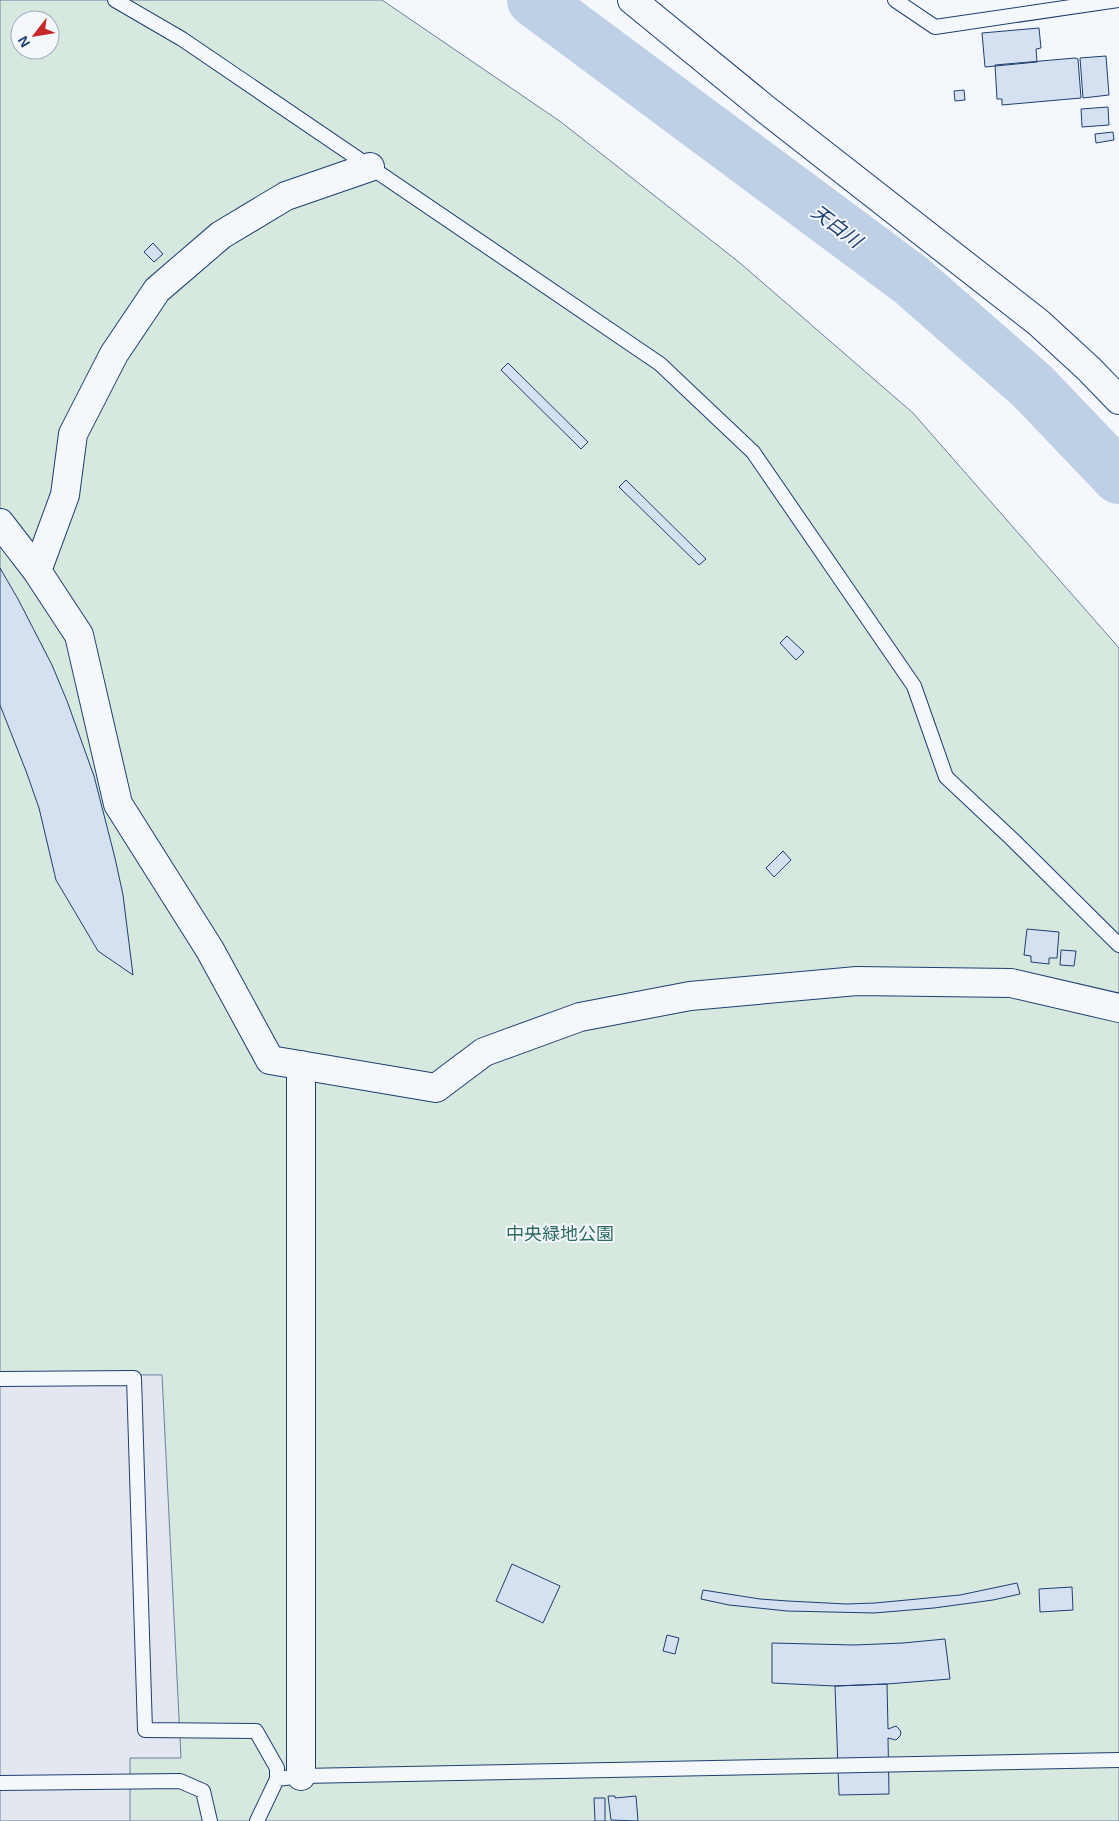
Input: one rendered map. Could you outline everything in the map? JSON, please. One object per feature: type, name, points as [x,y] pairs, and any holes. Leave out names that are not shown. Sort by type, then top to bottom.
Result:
[{"type":"street","points":[[632,0],[772,114],[1039,324],[1089,369],[1119,400]]},
{"type":"street","points":[[37,571],[66,496],[73,434],[114,354],[157,290],[222,234],[286,196],[370,167]]},
{"type":"street","points":[[0,523],[37,571],[79,635],[118,804],[210,950],[270,1060],[436,1088],[484,1052],[580,1017],[690,996],[857,981],[1011,983],[1119,1008]]},
{"type":"street","points":[[289,1778],[301,1065]]},
{"type":"lane","points":[[115,0],[182,39],[660,364],[753,452],[914,686],[946,777],[1012,838],[1119,945]]},
{"type":"lane","points":[[896,0],[935,27],[1118,0]]},
{"type":"lane","points":[[0,1379],[134,1378],[144,1730],[256,1730],[277,1768],[289,1778],[1119,1760]]},
{"type":"lane","points":[[257,1821],[289,1778]]},
{"type":"lane","points":[[0,1783],[180,1781],[203,1791],[210,1821]]},
{"type":"green space","name":"中央緑地公園","points":[[0,0],[382,0],[561,122],[740,263],[913,413],[1119,648],[1119,1821],[0,1821]]},
{"type":"shaded area","points":[[0,1374],[162,1375],[181,1758],[130,1758],[130,1821],[0,1821]]},
{"type":"building","points":[[1039,28],[1041,48],[1036,49],[1037,62],[985,67],[982,33]]},
{"type":"building","points":[[1106,56],[1109,95],[1083,98],[1080,58]]},
{"type":"building","points":[[1078,59],[1081,98],[1002,105],[1002,99],[997,99],[995,65]]},
{"type":"building","points":[[964,90],[965,100],[955,101],[954,91]]},
{"type":"building","points":[[1108,107],[1109,125],[1082,127],[1081,109]]},
{"type":"building","points":[[1113,132],[1114,140],[1096,143],[1095,134]]},
{"type":"building","points":[[153,243],[163,254],[154,262],[144,252]]},
{"type":"building","points":[[508,363],[588,442],[581,449],[501,370]]},
{"type":"building","points":[[626,480],[706,559],[699,565],[619,487]]},
{"type":"building","points":[[0,568],[52,665],[94,776],[123,895],[133,975],[98,951],[56,880],[39,808],[0,705]]},
{"type":"building","points":[[787,636],[804,652],[796,660],[780,643]]},
{"type":"building","points":[[783,851],[791,860],[774,877],[766,868]]},
{"type":"building","points":[[1027,929],[1059,932],[1057,958],[1049,958],[1049,964],[1031,962],[1031,956],[1024,955]]},
{"type":"building","points":[[1061,950],[1076,951],[1074,966],[1060,965]]},
{"type":"building","points":[[512,1564],[560,1586],[543,1623],[496,1601]]},
{"type":"building","points":[[1017,1583],[1020,1594],[993,1600],[934,1608],[874,1613],[787,1611],[729,1605],[701,1599],[703,1590],[760,1599],[846,1604],[875,1603],[960,1595]]},
{"type":"building","points":[[1072,1587],[1073,1610],[1040,1612],[1039,1589]]},
{"type":"building","points":[[667,1635],[679,1638],[675,1654],[663,1651]]},
{"type":"building","points":[[945,1639],[950,1679],[835,1686],[772,1683],[772,1643],[854,1645]]},
{"type":"building","points":[[887,1684],[888,1729],[896,1726],[901,1733],[896,1740],[888,1738],[889,1794],[839,1795],[835,1686]]},
{"type":"building","points":[[608,1796],[615,1796],[615,1798],[636,1796],[638,1821],[611,1820]]},
{"type":"building","points":[[594,1798],[605,1798],[605,1821],[595,1821]]},
{"type":"waterway","name":"天白川","points":[[534,0],[911,280],[1032,386],[1119,477]]}]
